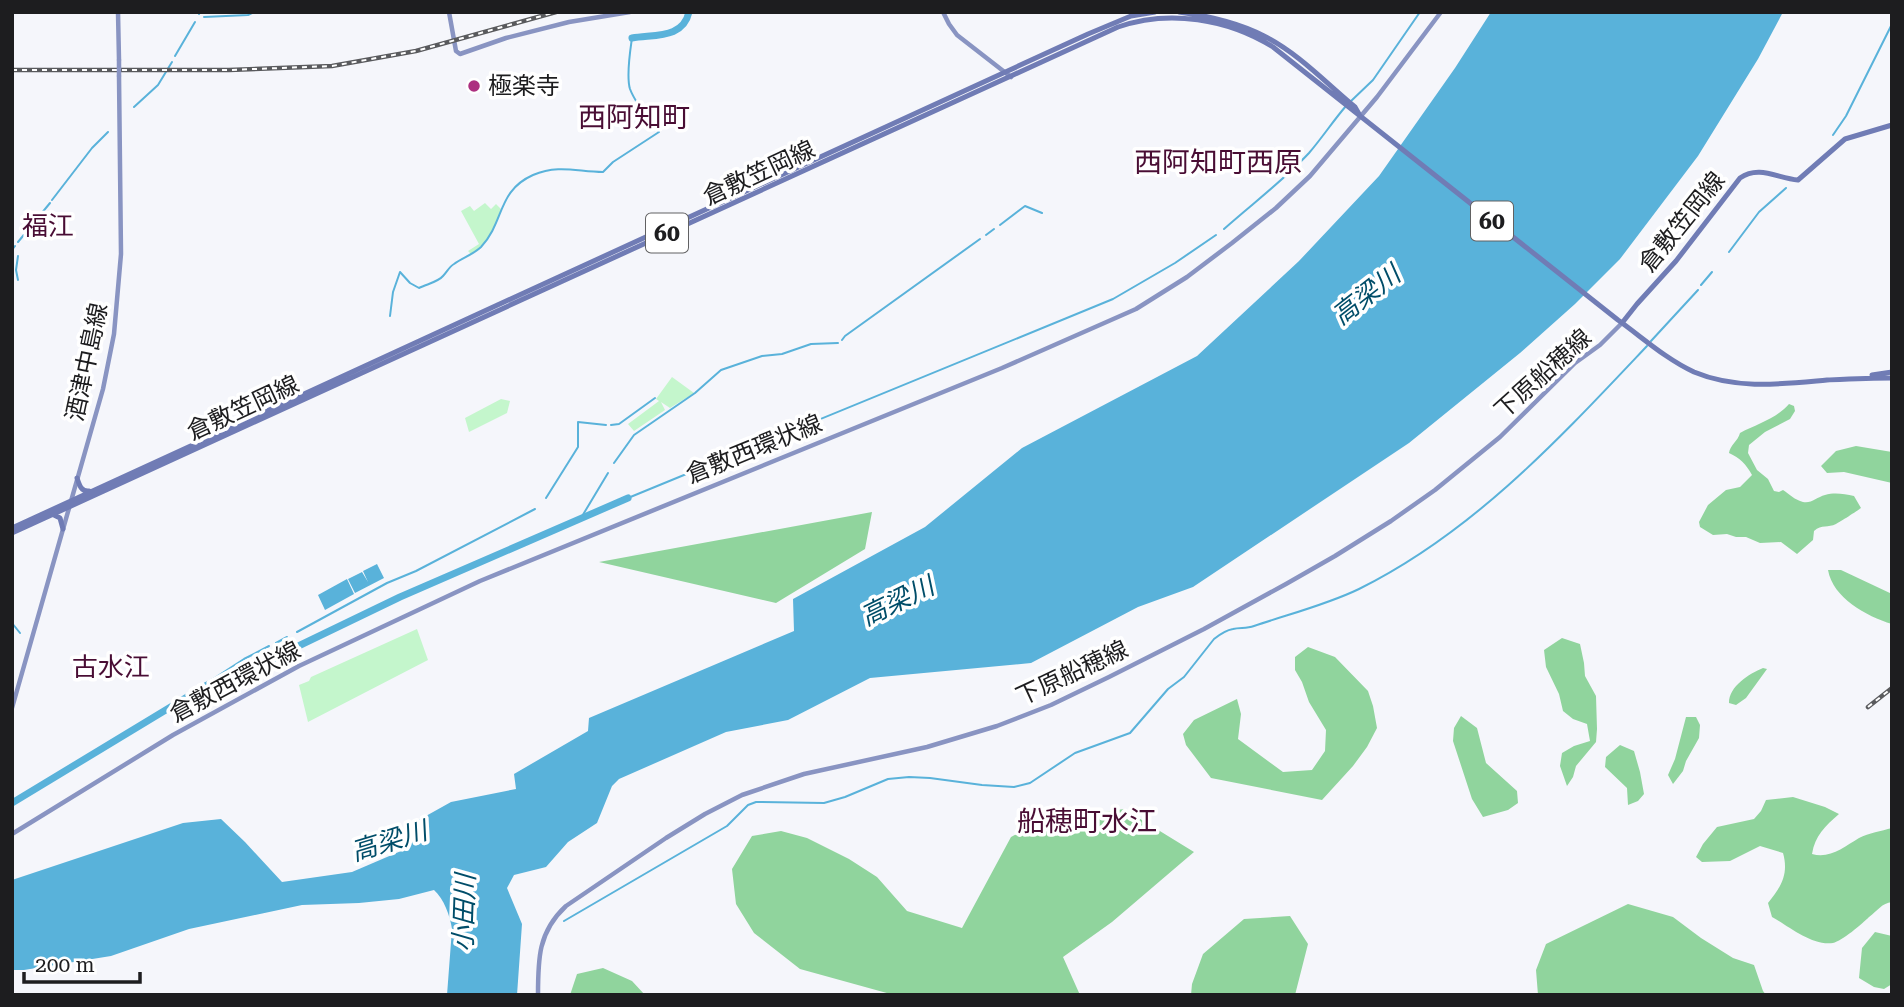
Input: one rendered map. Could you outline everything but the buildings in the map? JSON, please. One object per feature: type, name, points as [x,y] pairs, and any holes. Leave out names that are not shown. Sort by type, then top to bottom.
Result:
[{"type":"main road","name":"酒津中島線","points":[[12,708],[108,366],[119,298],[121,254],[118,12]]},
{"type":"main road","points":[[449,12],[456,51],[460,54],[506,38],[569,22],[630,12]]},
{"type":"main road","points":[[943,12],[957,35],[1012,77]]},
{"type":"main road","name":"倉敷笠岡線","points":[[12,531],[89,491],[1004,72],[1122,19],[1155,12]]},
{"type":"main road","name":"倉敷笠岡線","points":[[1180,12],[1218,18],[1265,36],[1364,119],[1620,322],[1678,364],[1717,379],[1752,385],[1892,375]]},
{"type":"main road","name":"倉敷西環状線","points":[[12,834],[173,735],[299,666],[480,581],[1002,368],[1136,309],[1187,277],[1276,208],[1310,176],[1364,119],[1441,12]]},
{"type":"main road","name":"倉敷笠岡線","points":[[12,531],[69,508],[1118,27],[1157,17],[1203,21],[1223,25],[1275,45]]},
{"type":"main road","name":"倉敷笠岡線","points":[[1620,322],[1676,261],[1740,178],[1759,171],[1798,180],[1845,139],[1892,125]]},
{"type":"main road","name":"下原船穂線","points":[[538,995],[542,941],[548,926],[559,912],[596,884],[705,814],[742,795],[804,774],[927,747],[997,726],[1051,705],[1204,629],[1335,556],[1435,489],[1500,437],[1575,363],[1600,345],[1620,322]]},
{"type":"main road","points":[[77,478],[80,487],[89,491]]},
{"type":"main road","points":[[53,515],[60,518],[63,529]]},
{"type":"green space","points":[[485,203],[491,209],[496,204],[501,209],[490,234],[471,254],[468,251],[479,244],[461,211],[470,206],[474,211]]},
{"type":"green space","points":[[672,377],[694,393],[670,408],[661,402],[665,410],[634,431],[628,424],[659,401],[656,399]]},
{"type":"green space","points":[[501,399],[510,401],[507,413],[469,432],[465,418]]},
{"type":"green space","points":[[1789,404],[1794,406],[1795,411],[1790,419],[1765,432],[1749,445],[1748,453],[1757,470],[1768,479],[1774,491],[1783,490],[1800,501],[1809,502],[1836,493],[1854,496],[1861,508],[1836,524],[1814,531],[1813,540],[1797,554],[1781,542],[1760,543],[1746,537],[1713,535],[1700,527],[1699,522],[1708,505],[1726,490],[1740,487],[1752,475],[1742,462],[1729,453],[1740,433],[1772,417]]},
{"type":"green space","points":[[1856,446],[1892,452],[1892,483],[1844,472],[1827,473],[1821,466],[1836,451]]},
{"type":"green space","points":[[872,512],[865,549],[776,603],[599,562]]},
{"type":"green space","points":[[1828,570],[1841,570],[1892,594],[1892,624],[1852,604],[1836,589]]},
{"type":"green space","points":[[417,629],[428,660],[308,722],[299,685]]},
{"type":"green space","points":[[1562,638],[1580,644],[1585,676],[1596,696],[1596,742],[1576,766],[1567,786],[1560,766],[1562,753],[1590,741],[1587,724],[1573,719],[1563,711],[1559,694],[1546,667],[1544,650]]},
{"type":"green space","points":[[1308,647],[1335,657],[1368,691],[1377,728],[1353,766],[1322,800],[1211,778],[1186,745],[1183,734],[1194,720],[1237,699],[1241,714],[1238,739],[1283,772],[1312,770],[1325,751],[1326,730],[1309,702],[1295,670],[1295,657]]},
{"type":"green space","points":[[1763,668],[1767,669],[1746,698],[1736,705],[1729,703],[1736,686]]},
{"type":"green space","points":[[1461,716],[1477,728],[1486,763],[1517,791],[1518,803],[1508,810],[1483,817],[1472,799],[1453,741],[1454,728]]},
{"type":"green space","points":[[1686,717],[1696,717],[1700,725],[1699,738],[1683,771],[1673,784],[1668,775]]},
{"type":"green space","points":[[1620,745],[1634,751],[1644,794],[1638,801],[1628,805],[1627,788],[1605,767],[1606,757]]},
{"type":"green space","points":[[1793,797],[1839,814],[1821,832],[1812,854],[1831,854],[1863,836],[1892,828],[1892,902],[1882,906],[1852,932],[1833,943],[1809,939],[1772,917],[1768,903],[1783,880],[1783,853],[1760,846],[1730,861],[1702,862],[1696,857],[1717,827],[1754,819],[1766,800]]},
{"type":"green space","points":[[1124,809],[1194,852],[1112,922],[1063,957],[1080,995],[894,995],[800,969],[754,933],[736,904],[732,869],[752,836],[781,831],[807,838],[849,859],[877,877],[907,911],[962,928],[1011,837],[1041,821]]},
{"type":"green space","points":[[1628,904],[1673,917],[1733,958],[1754,965],[1766,995],[1538,995],[1536,970],[1546,944]]},
{"type":"green space","points":[[1290,916],[1308,944],[1295,995],[1191,995],[1192,984],[1203,954],[1244,919]]},
{"type":"green space","points":[[1875,932],[1892,936],[1892,984],[1884,989],[1874,987],[1859,978],[1862,948]]},
{"type":"green space","points":[[603,968],[632,981],[645,995],[570,995],[577,974]]},
{"type":"water","points":[[1491,12],[1783,12],[1758,59],[1698,156],[1620,259],[1575,304],[1520,353],[1409,443],[1193,587],[1138,607],[1031,663],[870,678],[788,720],[726,732],[619,779],[612,786],[597,823],[568,842],[546,867],[514,875],[507,888],[522,924],[517,995],[447,995],[452,929],[446,908],[434,890],[399,899],[302,905],[189,929],[111,956],[12,970],[12,880],[183,823],[221,819],[282,882],[352,872],[401,851],[408,826],[451,802],[516,789],[514,774],[588,731],[589,718],[794,631],[793,599],[925,527],[1022,448],[1197,356],[1299,261],[1379,176]]},
{"type":"water","points":[[377,564],[384,578],[355,593],[348,579],[362,572],[368,582],[363,571]]},
{"type":"water","points":[[347,579],[354,594],[325,610],[318,595]]},
{"type":"waterway","points":[[204,17],[248,15],[254,12]]},
{"type":"waterway","points":[[632,38],[674,31],[686,21],[689,12]]},
{"type":"waterway","points":[[1350,102],[1373,80],[1420,12]]},
{"type":"waterway","points":[[175,56],[195,22]]},
{"type":"waterway","points":[[1833,135],[1846,116],[1892,24]]},
{"type":"waterway","points":[[390,316],[393,292],[400,272],[419,288],[441,278],[452,265],[481,247],[489,237],[507,198],[521,182],[551,170],[603,172],[613,162],[659,132],[630,89],[628,71],[632,38]]},
{"type":"waterway","points":[[134,107],[158,85],[172,62]]},
{"type":"waterway","points":[[1224,229],[1299,163],[1346,106]]},
{"type":"waterway","points":[[52,200],[92,148],[108,132]]},
{"type":"waterway","points":[[1729,252],[1759,212],[1786,188]]},
{"type":"waterway","points":[[18,242],[50,203]]},
{"type":"waterway","points":[[1000,225],[1025,206],[1042,213]]},
{"type":"waterway","points":[[986,235],[994,229]]},
{"type":"waterway","points":[[628,498],[1113,299],[1175,263],[1216,235]]},
{"type":"waterway","points":[[842,340],[980,239]]},
{"type":"waterway","points":[[12,250],[15,246]]},
{"type":"waterway","points":[[18,256],[18,280]]},
{"type":"waterway","points":[[1701,285],[1712,272]]},
{"type":"waterway","points":[[1651,341],[1698,290]]},
{"type":"waterway","points":[[614,463],[634,435],[695,393],[721,370],[811,344],[838,343]]},
{"type":"waterway","points":[[564,921],[727,826],[748,805],[756,802],[824,803],[888,779],[909,777],[1014,787],[1030,783],[1075,753],[1130,733],[1221,634],[1254,626],[1346,595],[1401,566],[1440,540],[1514,480],[1647,346]]},
{"type":"waterway","points":[[611,425],[619,424],[655,398]]},
{"type":"waterway","points":[[546,498],[578,447],[578,422],[606,425]]},
{"type":"waterway","points":[[581,518],[608,473]]},
{"type":"waterway","points":[[288,651],[400,597],[628,498]]},
{"type":"waterway","points":[[297,632],[387,583],[416,571],[535,509]]},
{"type":"waterway","points":[[12,623],[20,633]]},
{"type":"waterway","points":[[276,643],[287,637]]},
{"type":"waterway","points":[[207,685],[244,659],[269,646]]},
{"type":"waterway","points":[[12,803],[207,685],[228,674],[256,667],[279,656]]},
{"type":"railway","points":[[12,70],[229,70],[332,66],[416,51],[556,12]]},
{"type":"railway","points":[[1868,707],[1892,688]]},
{"type":"place","name":"極楽寺","points":[[474,86]]},
{"type":"district","name":"西阿知町","points":[[634,117]]},
{"type":"district","name":"西阿知町西原","points":[[1218,162]]},
{"type":"district","name":"福江","points":[[48,226]]},
{"type":"district","name":"古水江","points":[[111,667]]},
{"type":"district","name":"船穂町水江","points":[[1087,821]]},
{"type":"water label","name":"高梁川","points":[[1366,295]]},
{"type":"water label","name":"高梁川","points":[[897,601]]},
{"type":"water label","name":"高梁川","points":[[389,841]]},
{"type":"water label","name":"小田川","points":[[464,913]]}]
